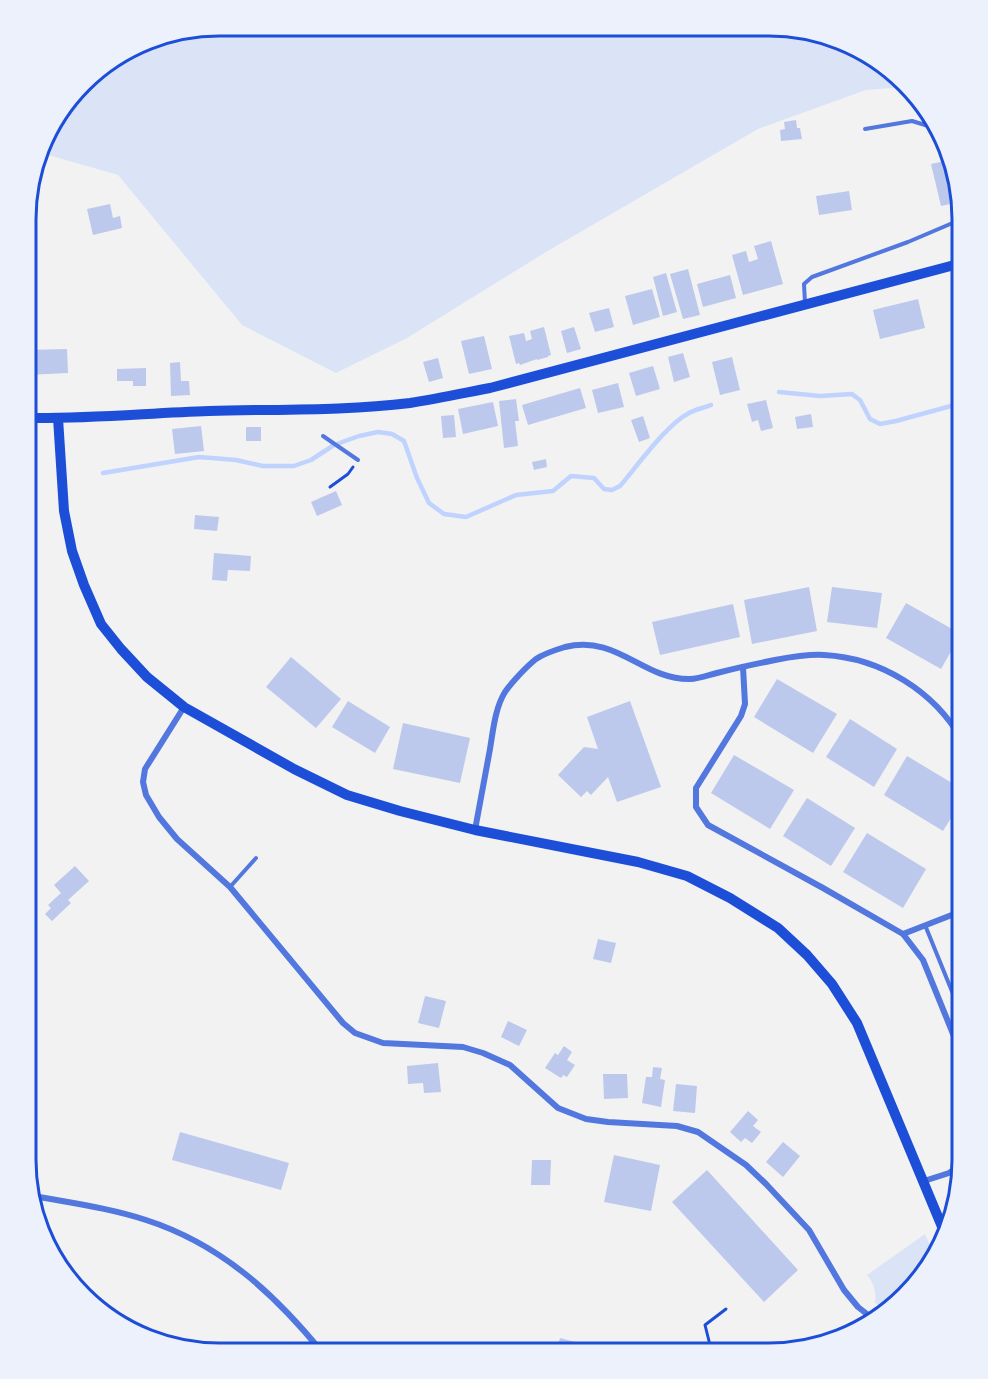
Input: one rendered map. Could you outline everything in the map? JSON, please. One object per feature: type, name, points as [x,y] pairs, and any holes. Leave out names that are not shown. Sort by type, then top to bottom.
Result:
[{"type":"main road","points":[[36,418],[409,403],[490,388],[952,266]]},
{"type":"main road","points":[[58,418],[64,511],[72,551],[101,624],[147,677],[184,707],[294,769],[347,795],[475,830],[638,862],[687,876],[730,898],[778,928],[807,955],[832,984],[857,1023],[940,1223]]},
{"type":"street","points":[[475,830],[497,711],[504,693],[528,665],[553,650],[576,645],[595,645],[616,651],[630,660],[668,676],[691,679],[804,655],[847,658],[873,665],[904,680],[927,696],[952,726]]},
{"type":"street","points":[[743,667],[745,704],[741,716],[696,788],[696,807],[708,825],[903,934],[923,960],[952,1031]]},
{"type":"street","points":[[184,707],[145,770],[146,795],[159,817],[177,839],[230,886],[343,1023],[355,1033],[383,1043],[463,1047],[483,1053],[510,1065],[558,1108],[586,1119],[677,1126],[698,1132],[746,1165],[766,1184],[808,1230],[844,1290],[858,1308],[867,1314]]},
{"type":"street","points":[[903,934],[952,915]]},
{"type":"street","points":[[924,1181],[952,1171]]},
{"type":"street","points":[[40,1197],[144,1219],[174,1230],[209,1248],[242,1270],[270,1294],[315,1343]]},
{"type":"lane","points":[[865,129],[912,121],[926,125]]},
{"type":"lane","points":[[805,304],[804,284],[812,277],[952,223]]},
{"type":"lane","points":[[323,436],[358,460]]},
{"type":"lane","points":[[230,886],[256,858]]},
{"type":"lane","points":[[925,925],[952,991]]},
{"type":"path","points":[[330,487],[348,474],[358,460]]},
{"type":"path","points":[[710,1343],[705,1325],[726,1309]]},
{"type":"shaded area","points":[[219,36],[769,36],[816,42],[839,50],[880,74],[895,88],[866,90],[758,129],[551,249],[407,338],[336,373],[242,325],[118,175],[48,155],[74,108],[98,81],[149,50],[195,38]]},
{"type":"shaded area","points":[[925,1234],[930,1246],[921,1262],[907,1281],[880,1306],[875,1303],[874,1288],[867,1275]]},
{"type":"building","points":[[796,120],[802,139],[781,141],[780,130],[785,129],[784,122]]},
{"type":"building","points":[[942,161],[951,204],[941,206],[931,164]]},
{"type":"building","points":[[849,191],[852,210],[819,215],[816,196]]},
{"type":"building","points":[[110,204],[113,218],[120,216],[122,228],[93,235],[87,209]]},
{"type":"building","points":[[771,241],[783,284],[743,295],[732,255],[746,251],[749,262],[758,259],[754,246]]},
{"type":"building","points":[[688,269],[700,315],[683,319],[670,274]]},
{"type":"building","points":[[666,273],[677,312],[663,316],[653,277]]},
{"type":"building","points":[[730,275],[736,298],[703,307],[697,284]]},
{"type":"building","points":[[652,289],[660,317],[633,325],[625,296]]},
{"type":"building","points":[[918,299],[925,328],[880,339],[873,310]]},
{"type":"building","points":[[609,308],[614,327],[595,332],[589,313]]},
{"type":"building","points":[[544,327],[551,355],[520,365],[516,364],[509,336],[524,333],[526,341],[532,339],[530,331]]},
{"type":"building","points":[[574,327],[581,349],[567,353],[561,331]]},
{"type":"building","points":[[484,336],[492,369],[469,374],[461,341]]},
{"type":"building","points":[[67,349],[68,373],[36,375],[36,350]]},
{"type":"building","points":[[683,353],[690,377],[674,382],[668,357]]},
{"type":"building","points":[[732,357],[740,390],[720,395],[712,362]]},
{"type":"building","points":[[438,358],[443,378],[429,382],[423,362]]},
{"type":"building","points":[[180,362],[181,381],[189,381],[190,395],[171,396],[170,363]]},
{"type":"building","points":[[653,366],[660,389],[636,396],[629,373]]},
{"type":"building","points":[[146,368],[146,386],[133,386],[133,381],[117,381],[117,369]]},
{"type":"building","points":[[618,383],[624,407],[598,413],[592,390]]},
{"type":"building","points":[[580,388],[586,408],[528,425],[522,405]]},
{"type":"building","points":[[516,399],[519,421],[515,421],[518,446],[504,448],[499,401]]},
{"type":"building","points":[[766,400],[773,428],[761,431],[758,420],[752,422],[747,404]]},
{"type":"building","points":[[493,402],[498,426],[463,434],[458,409]]},
{"type":"building","points":[[811,414],[813,427],[797,429],[795,417]]},
{"type":"building","points":[[454,415],[456,437],[443,438],[441,416]]},
{"type":"building","points":[[643,416],[650,438],[639,442],[631,420]]},
{"type":"building","points":[[201,426],[204,451],[175,454],[172,429]]},
{"type":"building","points":[[246,427],[261,427],[261,441],[246,441]]},
{"type":"building","points":[[546,459],[547,467],[534,470],[532,462]]},
{"type":"building","points":[[336,491],[342,505],[317,516],[311,502]]},
{"type":"building","points":[[195,515],[219,517],[217,531],[194,529]]},
{"type":"building","points":[[214,553],[251,556],[250,571],[228,570],[227,581],[212,580]]},
{"type":"building","points":[[809,587],[817,631],[752,644],[744,600]]},
{"type":"building","points":[[832,587],[882,593],[877,628],[827,622]]},
{"type":"building","points":[[906,603],[952,629],[952,650],[941,669],[886,638]]},
{"type":"building","points":[[733,604],[740,637],[660,655],[652,622]]},
{"type":"building","points":[[291,657],[341,699],[316,728],[266,687]]},
{"type":"building","points":[[777,679],[837,714],[813,753],[754,717]]},
{"type":"building","points":[[348,701],[390,727],[375,753],[332,727]]},
{"type":"building","points":[[630,701],[661,787],[617,802],[608,777],[591,795],[587,791],[581,797],[558,775],[584,747],[598,749],[587,717]]},
{"type":"building","points":[[850,719],[897,749],[874,787],[826,757]]},
{"type":"building","points":[[403,723],[470,738],[460,783],[393,769]]},
{"type":"building","points":[[734,755],[794,790],[770,829],[711,793]]},
{"type":"building","points":[[907,756],[952,783],[952,816],[943,831],[884,795]]},
{"type":"building","points":[[807,798],[855,828],[831,866],[783,836]]},
{"type":"building","points":[[867,833],[926,869],[903,908],[843,872]]},
{"type":"building","points":[[75,866],[89,881],[68,900],[71,903],[52,921],[45,914],[51,908],[48,905],[61,893],[54,885]]},
{"type":"building","points":[[598,939],[616,943],[611,963],[593,959]]},
{"type":"building","points":[[425,996],[446,1001],[439,1028],[418,1023]]},
{"type":"building","points":[[508,1021],[527,1030],[519,1046],[501,1037]]},
{"type":"building","points":[[564,1046],[572,1052],[567,1060],[575,1065],[567,1077],[563,1075],[561,1078],[545,1068],[555,1053],[558,1055]]},
{"type":"building","points":[[438,1063],[441,1092],[424,1093],[423,1083],[408,1084],[407,1066]]},
{"type":"building","points":[[653,1067],[662,1068],[660,1079],[665,1080],[661,1107],[642,1103],[646,1077],[652,1077]]},
{"type":"building","points":[[603,1074],[627,1074],[628,1098],[604,1099]]},
{"type":"building","points":[[676,1084],[697,1086],[695,1113],[673,1111]]},
{"type":"building","points":[[748,1111],[758,1120],[753,1126],[761,1132],[752,1143],[745,1138],[741,1142],[730,1132]]},
{"type":"building","points":[[180,1132],[289,1163],[281,1190],[172,1160]]},
{"type":"building","points":[[783,1142],[800,1156],[783,1177],[766,1162]]},
{"type":"building","points":[[614,1155],[660,1165],[651,1211],[604,1202]]},
{"type":"building","points":[[532,1160],[551,1160],[550,1185],[531,1185]]},
{"type":"building","points":[[707,1170],[798,1270],[764,1302],[672,1202]]},
{"type":"building","points":[[560,1338],[579,1343],[559,1343]]},
{"type":"waterway","points":[[779,392],[820,396],[852,394],[860,400],[870,419],[880,424],[952,406]]},
{"type":"waterway","points":[[103,473],[199,457],[236,460],[263,466],[294,466],[311,460],[334,445],[378,432],[392,434],[404,441],[429,503],[444,514],[466,517],[516,495],[553,491],[571,476],[594,478],[604,489],[612,490],[620,486],[653,446],[680,419],[694,410],[711,405]]}]
